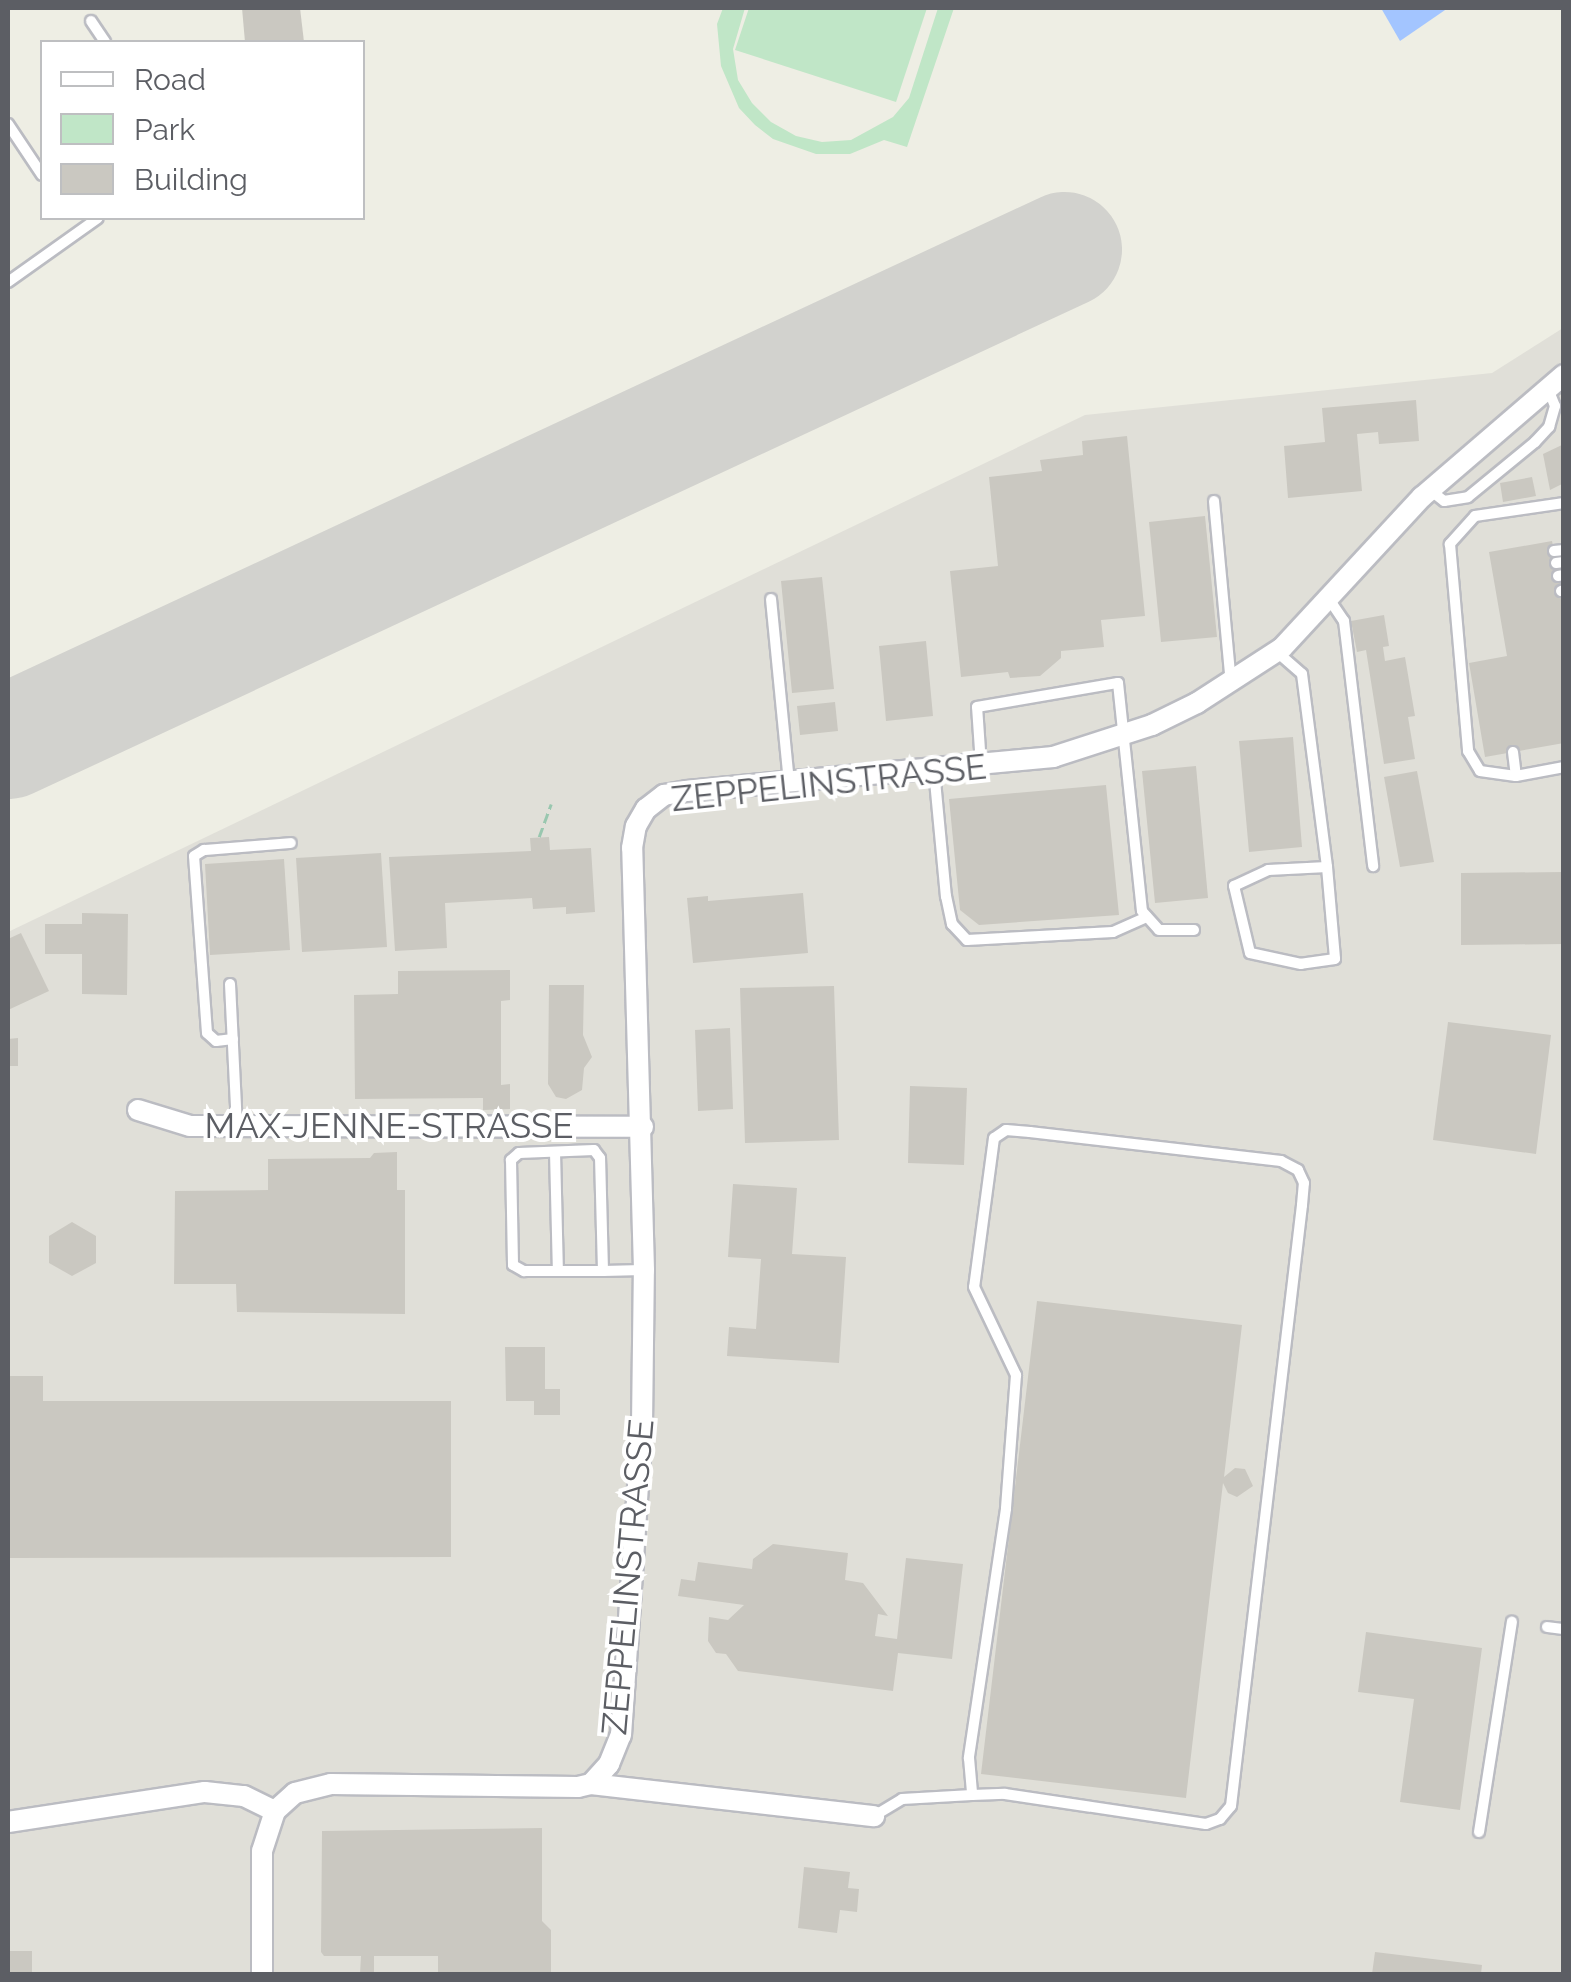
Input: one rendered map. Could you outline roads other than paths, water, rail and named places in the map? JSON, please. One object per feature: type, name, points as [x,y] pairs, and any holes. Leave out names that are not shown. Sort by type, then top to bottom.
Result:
[{"type":"street","name":"ZEPPELINSTRASSE","points":[[591,1784],[609,1764],[621,1735],[642,1425],[644,1127],[632,848],[636,826],[664,795],[1053,757],[1123,737],[1231,683],[1276,652],[1430,490],[1555,381]]},
{"type":"street","name":"MAX-JENNE-STRASSE","points":[[138,1110],[190,1126],[644,1127]]},
{"type":"street","name":"ZEPPELINSTRASSE","points":[[275,1811],[295,1792],[331,1784],[591,1784],[874,1816]]},
{"type":"street","points":[[8,1822],[205,1792],[244,1796],[275,1811],[262,1851],[262,1974]]},
{"type":"lane","points":[[90,21],[104,40]]},
{"type":"lane","points":[[8,124],[40,172]]},
{"type":"lane","points":[[73,220],[80,230]]},
{"type":"lane","points":[[8,282],[95,220]]},
{"type":"lane","points":[[1430,490],[1444,501],[1468,497],[1535,442],[1549,427],[1555,406],[1555,381]]},
{"type":"lane","points":[[1214,500],[1231,683]]},
{"type":"lane","points":[[1564,503],[1475,516],[1450,544],[1468,751],[1480,772],[1516,776],[1564,767]]},
{"type":"lane","points":[[1329,598],[1344,621],[1373,866]]},
{"type":"lane","points":[[771,599],[789,783]]},
{"type":"lane","points":[[1276,652],[1302,674],[1327,867],[1335,959],[1300,964],[1250,953],[1234,886],[1268,870],[1327,867]]},
{"type":"lane","points":[[981,766],[977,706],[1118,683],[1142,911],[1159,930],[1194,930]]},
{"type":"lane","points":[[1513,752],[1516,776]]},
{"type":"lane","points":[[934,770],[946,896],[952,924],[968,940],[1114,932],[1147,917]]},
{"type":"lane","points":[[232,1040],[216,1040],[207,1033],[194,856],[204,850],[291,843]]},
{"type":"lane","points":[[230,984],[236,1126]]},
{"type":"lane","points":[[874,1816],[902,1799],[972,1796],[1004,1794],[1206,1824],[1220,1819],[1231,1806],[1298,1242],[1304,1183],[1298,1170],[1280,1161],[1030,1132],[1006,1130],[994,1138],[974,1287],[1016,1375],[1006,1509],[969,1758],[972,1796]]},
{"type":"lane","points":[[602,1271],[600,1158],[594,1150],[519,1152],[511,1160],[513,1265],[524,1271],[602,1271],[644,1270]]},
{"type":"lane","points":[[555,1152],[558,1271]]},
{"type":"lane","points":[[1480,1832],[1512,1622]]},
{"type":"lane","points":[[1546,1627],[1564,1629]]},
{"type":"water","points":[[1381,8],[1448,8],[1400,41]]}]
